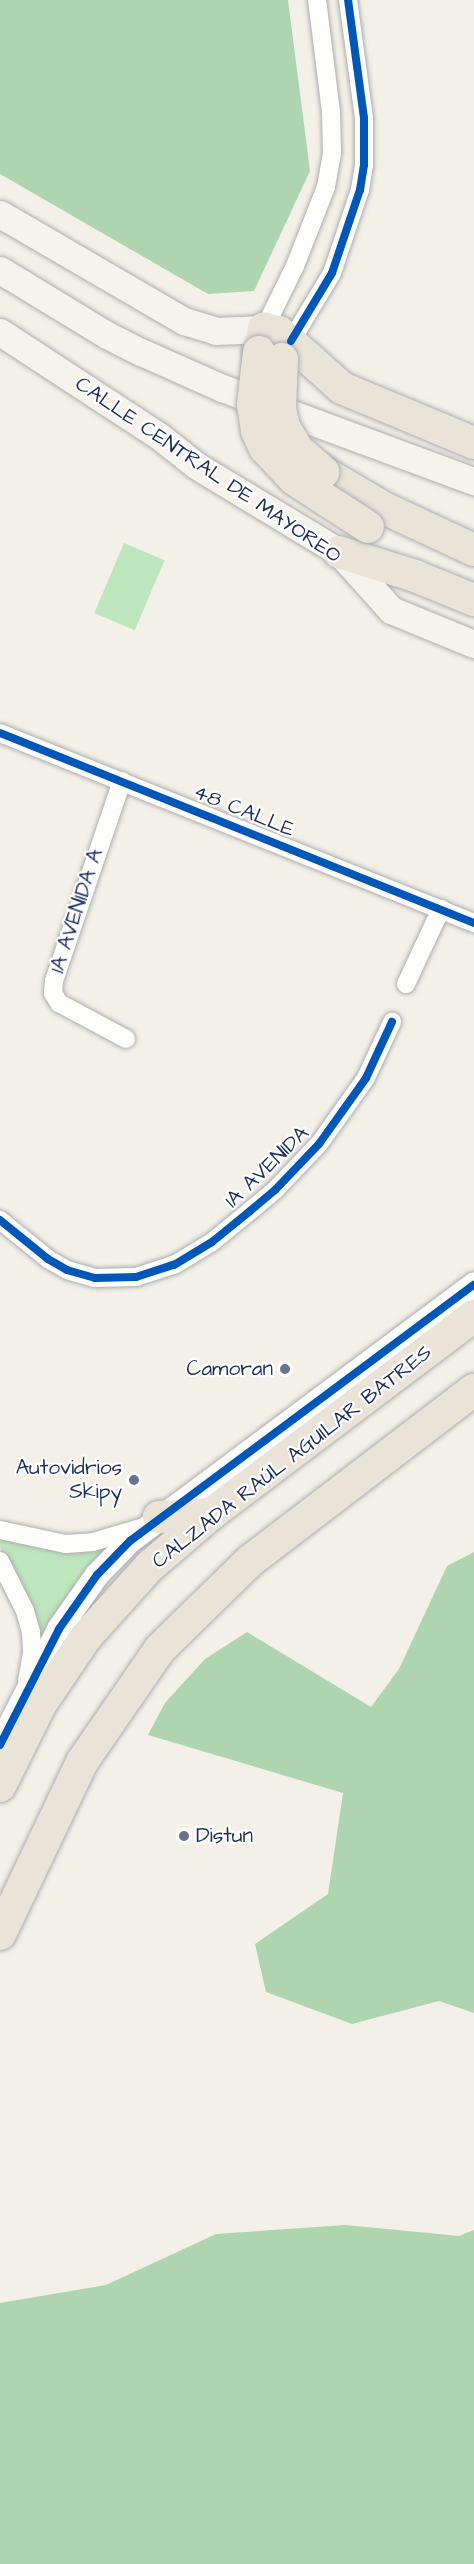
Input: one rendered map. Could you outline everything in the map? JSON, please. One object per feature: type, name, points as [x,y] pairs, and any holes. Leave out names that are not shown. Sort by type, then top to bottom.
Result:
[{"type":"highway","points":[[274,345],[342,388],[474,443]]},
{"type":"highway","points":[[274,345],[284,428],[297,449],[323,472],[386,509],[474,550]]},
{"type":"highway","points":[[274,345],[253,405],[257,431],[265,448],[294,479],[368,527],[415,576]]},
{"type":"highway","points":[[339,552],[415,576],[474,600]]},
{"type":"highway","name":"CALZADA RAÚL AGUILAR BATRES","points":[[0,1786],[40,1705],[86,1636],[150,1566],[211,1514],[474,1316]]},
{"type":"highway","points":[[0,1934],[82,1762],[160,1648],[250,1561],[474,1390]]},
{"type":"highway","points":[[153,1521],[211,1514]]},
{"type":"main road","points":[[0,214],[184,321],[274,345]]},
{"type":"main road","points":[[0,270],[107,335],[151,357],[222,388],[474,481]]},
{"type":"main road","name":"CALLE CENTRAL DE MAYOREO","points":[[0,332],[159,436],[197,466],[339,552],[391,610],[474,644]]},
{"type":"street","points":[[274,345],[295,267],[326,187],[332,153],[331,112],[317,0]]},
{"type":"street","points":[[274,345],[332,273],[360,190],[364,165],[364,118],[348,0]]},
{"type":"street","name":"48 CALLE","points":[[0,733],[474,923]]},
{"type":"street","name":"1A AVENIDA A","points":[[122,781],[61,960],[53,993],[59,1003],[126,1039]]},
{"type":"street","points":[[406,984],[441,909]]},
{"type":"street","name":"1A AVENIDA","points":[[0,1220],[48,1259],[67,1270],[95,1278],[117,1280],[136,1277],[174,1265],[212,1242],[275,1190],[319,1144],[351,1102],[377,1058],[392,1022]]},
{"type":"street","points":[[0,1745],[25,1693],[77,1602],[116,1554],[153,1521],[474,1285]]},
{"type":"street","points":[[0,1530],[66,1544],[115,1537],[153,1521]]},
{"type":"street","points":[[0,1562],[25,1611],[31,1632],[32,1653],[25,1693]]},
{"type":"green space","points":[[0,0],[288,0],[310,171],[254,291],[208,294],[0,174]]},
{"type":"green space","points":[[124,543],[165,560],[135,630],[94,613]]},
{"type":"green space","points":[[0,1530],[117,1541],[35,1655],[0,1546]]},
{"type":"green space","points":[[474,1552],[474,2013],[439,2001],[352,2024],[266,1992],[255,1944],[328,1894],[343,1793],[148,1735],[165,1703],[205,1659],[247,1632],[371,1707],[399,1669],[447,1566]]},
{"type":"green space","points":[[346,2225],[459,2236],[474,2230],[474,2564],[0,2564],[0,2303],[106,2285],[216,2234]]},
{"type":"cycle path","points":[[291,341],[332,273],[360,190],[364,165],[364,118],[348,0]]},
{"type":"cycle path","points":[[0,733],[474,923]]},
{"type":"cycle path","points":[[0,1220],[48,1259],[67,1270],[95,1278],[136,1277],[174,1265],[212,1242],[250,1211],[275,1190],[319,1144],[366,1078],[392,1022]]},
{"type":"cycle path","points":[[0,1745],[59,1629],[97,1575],[130,1541],[474,1285]]},
{"type":"place","name":"Camoran","points":[[285,1369]]},
{"type":"place","name":"Autovidrios Skipy","points":[[134,1480]]},
{"type":"place","name":"Distun","points":[[184,1836]]}]
